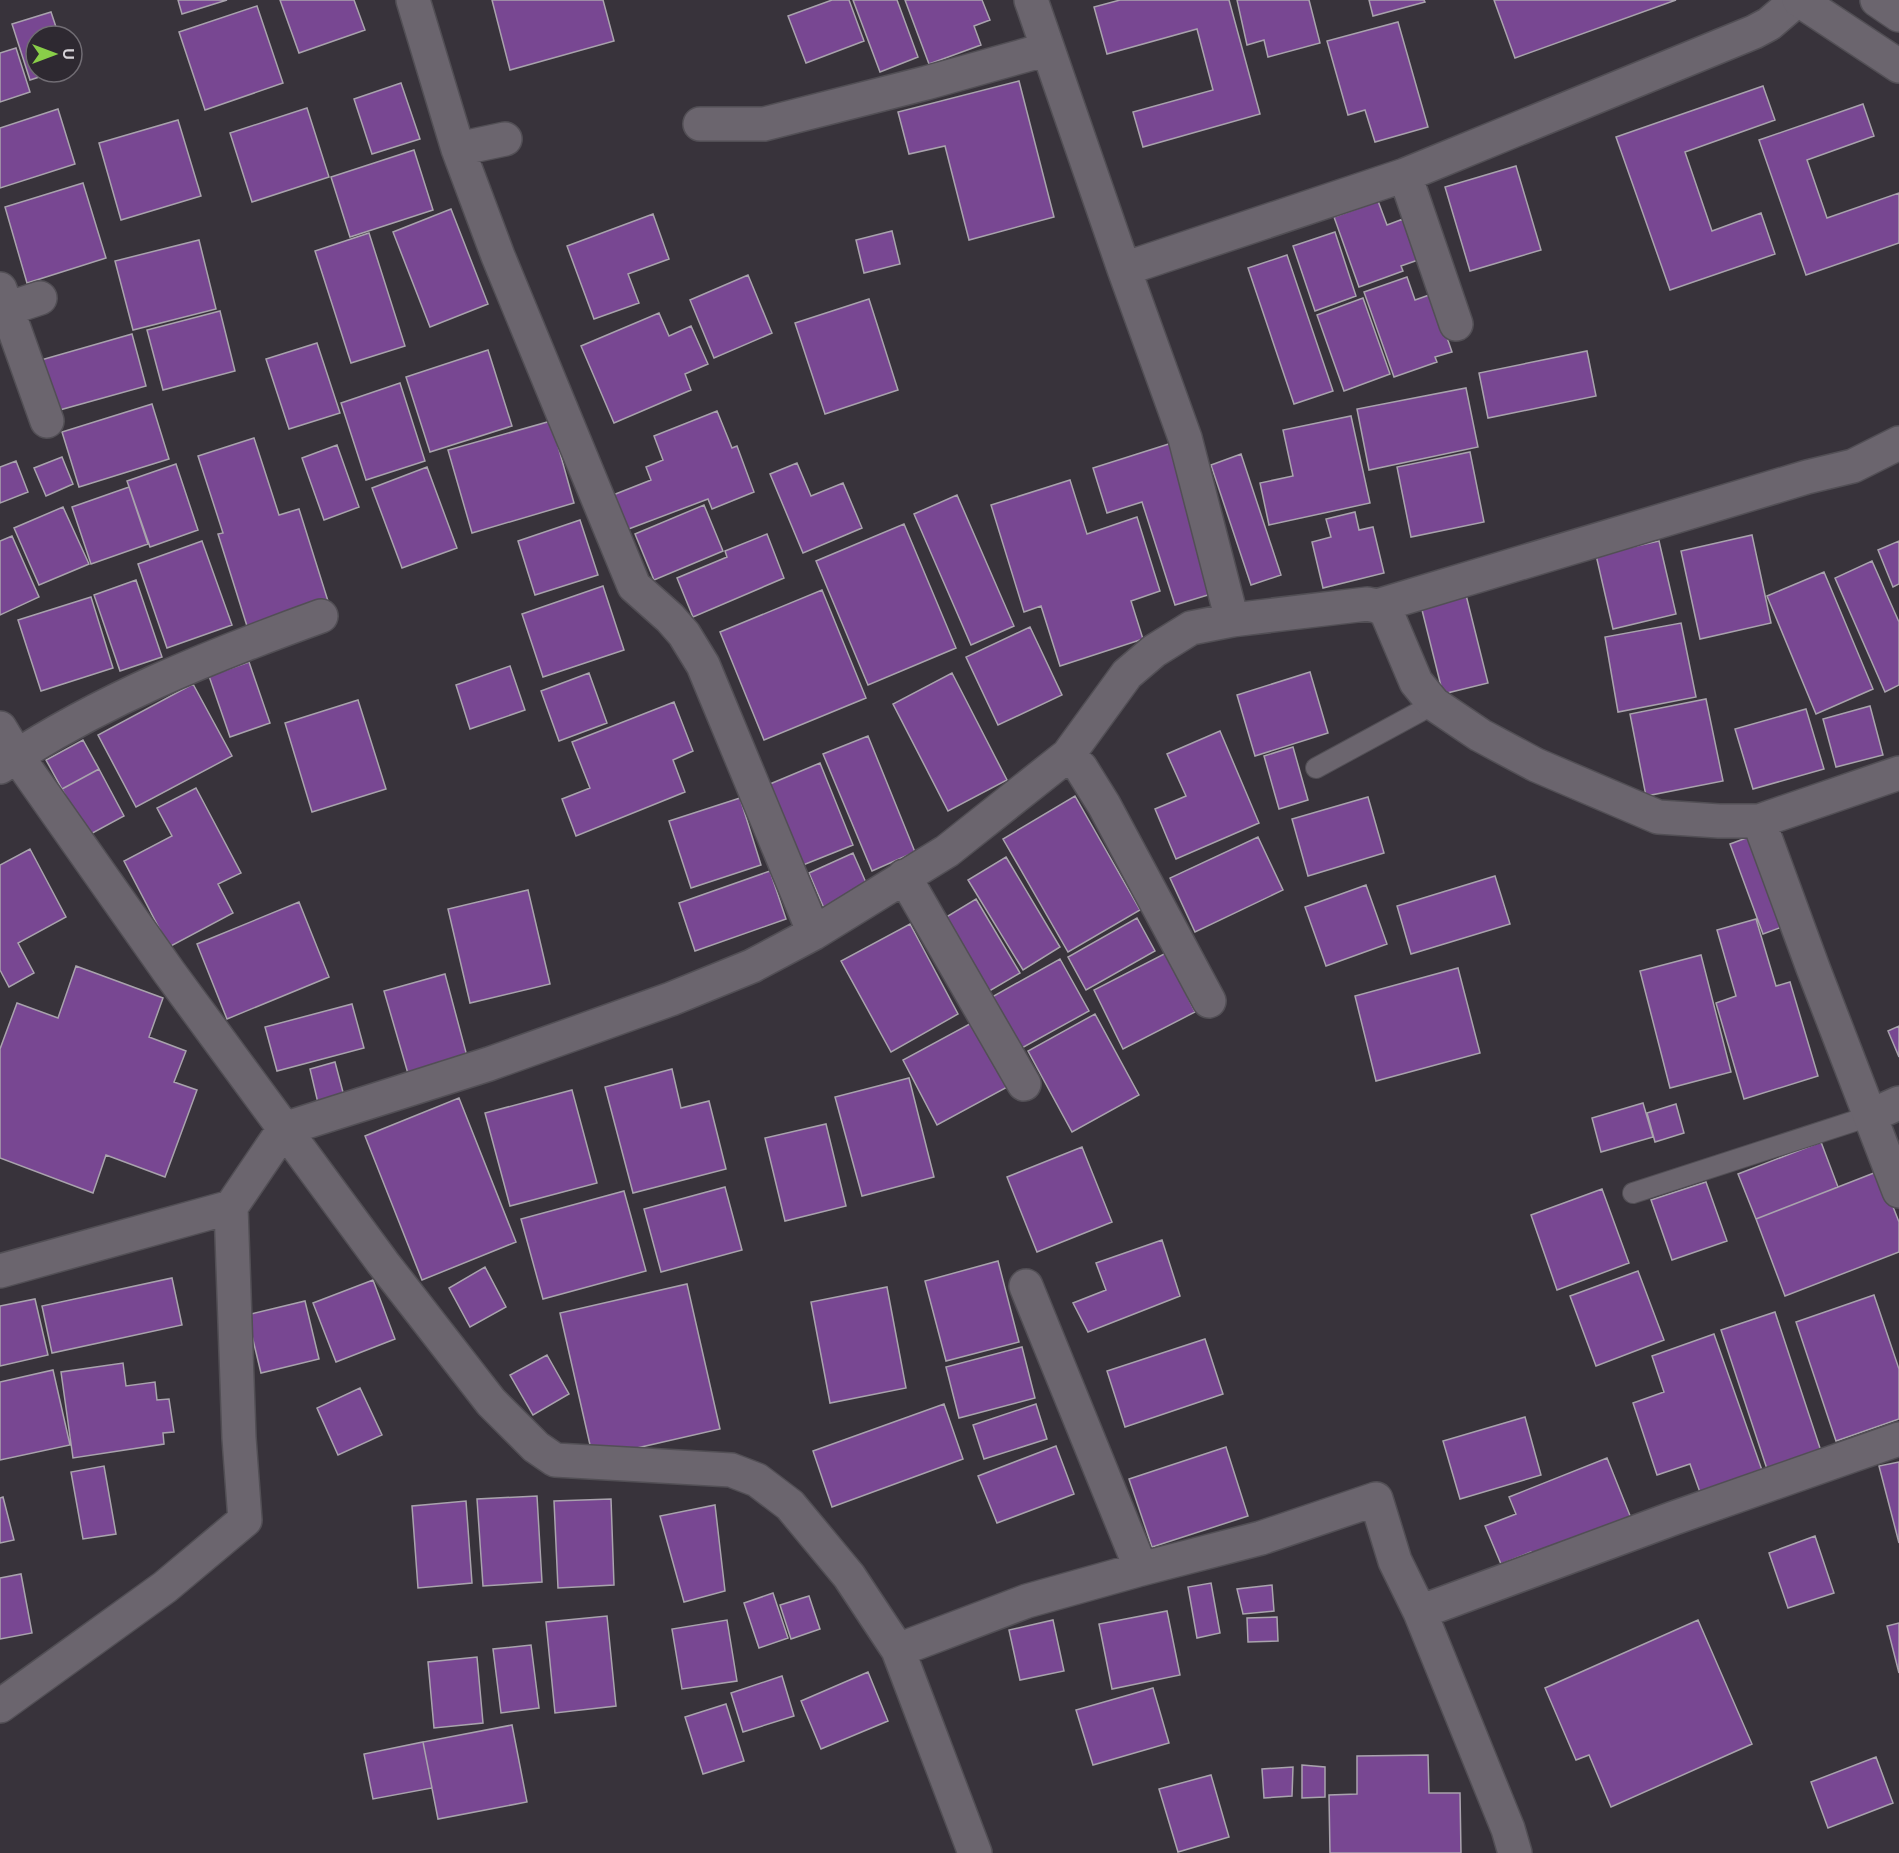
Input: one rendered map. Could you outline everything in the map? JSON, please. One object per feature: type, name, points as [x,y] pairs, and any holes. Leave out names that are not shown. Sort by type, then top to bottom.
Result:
[{"type":"street","points":[[413,0],[458,149],[498,256],[633,586],[670,618],[684,634],[703,665],[814,933]]},
{"type":"street","points":[[1031,0],[1185,438],[1232,620]]},
{"type":"street","points":[[1124,269],[1405,175],[1754,32],[1769,24],[1798,0],[1899,66]]},
{"type":"street","points":[[1876,0],[1899,15]]},
{"type":"street","points":[[700,123],[764,123],[926,83],[1048,49]]},
{"type":"street","points":[[458,149],[505,139]]},
{"type":"street","points":[[1405,175],[1456,324]]},
{"type":"street","points":[[40,298],[2,304],[47,420]]},
{"type":"street","points":[[1377,606],[1807,477],[1852,466],[1899,443]]},
{"type":"street","points":[[0,1706],[165,1587],[245,1520],[239,1438],[231,1207],[284,1129],[489,1064],[671,999],[752,966],[814,933],[947,851],[1068,755],[1127,674],[1154,651],[1191,628],[1232,620],[1367,604],[1377,606],[1386,611],[1416,682],[1434,704],[1480,735],[1536,765],[1658,817],[1759,821],[1899,773]]},
{"type":"street","points":[[9,761],[85,716],[114,702],[241,645],[321,616]]},
{"type":"street","points":[[0,728],[9,761],[169,972],[383,1263],[490,1402],[536,1447],[555,1460],[730,1470],[758,1480],[790,1505],[849,1576],[898,1650],[975,1853]]},
{"type":"street","points":[[1068,755],[1081,768],[1104,805],[1209,1001]]},
{"type":"street","points":[[1759,821],[1813,968],[1885,1109],[1899,1191]]},
{"type":"street","points":[[904,876],[1024,1084]]},
{"type":"street","points":[[0,1271],[231,1207]]},
{"type":"street","points":[[1026,1286],[1141,1569]]},
{"type":"street","points":[[1420,1612],[1674,1518],[1899,1439]]},
{"type":"street","points":[[898,1650],[1027,1601],[1261,1538],[1376,1499],[1395,1561],[1420,1612],[1508,1829],[1515,1853]]},
{"type":"lane","points":[[1316,768],[1434,704]]},
{"type":"lane","points":[[1633,1193],[1885,1109]]},
{"type":"building","points":[[178,0],[227,0],[182,14]]},
{"type":"building","points":[[280,0],[354,0],[365,30],[299,53]]},
{"type":"building","points":[[492,0],[603,0],[614,41],[510,70]]},
{"type":"building","points":[[832,0],[849,0],[864,41],[806,63],[788,16]]},
{"type":"building","points":[[853,0],[897,0],[918,57],[880,72]]},
{"type":"building","points":[[905,0],[982,0],[990,20],[974,26],[981,45],[929,64]]},
{"type":"building","points":[[1120,0],[1229,0],[1260,114],[1143,147],[1133,112],[1213,90],[1197,29],[1107,54],[1094,7]]},
{"type":"building","points":[[1237,0],[1309,0],[1320,43],[1268,57],[1264,40],[1247,45]]},
{"type":"building","points":[[1369,0],[1424,0],[1425,2],[1373,16]]},
{"type":"building","points":[[1494,0],[1676,0],[1515,58]]},
{"type":"building","points":[[257,6],[283,83],[205,110],[179,32]]},
{"type":"building","points":[[51,12],[55,24],[24,24],[24,61],[12,24]]},
{"type":"building","points":[[1398,22],[1428,127],[1375,142],[1365,110],[1348,115],[1327,41]]},
{"type":"building","points":[[16,48],[24,73],[24,84],[27,84],[30,92],[0,102],[0,53]]},
{"type":"building","points":[[1019,81],[1054,217],[969,240],[945,146],[909,154],[898,112]]},
{"type":"building","points":[[401,83],[420,139],[372,154],[354,99]]},
{"type":"building","points":[[1763,86],[1775,120],[1685,152],[1712,231],[1761,213],[1775,254],[1670,290],[1616,137]]},
{"type":"building","points":[[1863,104],[1874,136],[1807,160],[1827,218],[1899,193],[1899,243],[1806,275],[1759,140]]},
{"type":"building","points":[[307,108],[329,177],[252,202],[230,133]]},
{"type":"building","points":[[58,109],[75,164],[0,188],[0,128]]},
{"type":"building","points":[[178,120],[201,196],[121,220],[99,143]]},
{"type":"building","points":[[414,150],[433,210],[350,237],[331,177]]},
{"type":"building","points":[[1516,166],[1541,250],[1470,271],[1445,187]]},
{"type":"building","points":[[83,183],[106,258],[27,283],[5,207]]},
{"type":"building","points":[[1378,201],[1387,225],[1403,219],[1418,260],[1401,266],[1403,271],[1359,287],[1334,217]]},
{"type":"building","points":[[451,209],[488,304],[430,327],[393,232]]},
{"type":"building","points":[[653,214],[669,259],[628,274],[639,303],[594,319],[567,246]]},
{"type":"building","points":[[892,231],[900,264],[864,273],[856,240]]},
{"type":"building","points":[[1335,232],[1356,296],[1315,311],[1293,246]]},
{"type":"building","points":[[369,233],[405,346],[351,363],[315,251]]},
{"type":"building","points":[[199,240],[216,309],[133,330],[115,261]]},
{"type":"building","points":[[1287,255],[1333,391],[1294,404],[1248,268]]},
{"type":"building","points":[[748,275],[772,333],[714,358],[690,300]]},
{"type":"building","points":[[1407,277],[1415,300],[1432,294],[1452,352],[1435,357],[1437,362],[1394,377],[1364,292]]},
{"type":"building","points":[[1363,298],[1390,374],[1344,391],[1317,315]]},
{"type":"building","points":[[869,299],[898,390],[825,414],[795,323]]},
{"type":"building","points":[[220,311],[235,371],[163,390],[147,330]]},
{"type":"building","points":[[659,313],[669,336],[691,326],[708,364],[685,374],[691,390],[614,423],[581,346]]},
{"type":"building","points":[[132,334],[146,386],[56,411],[41,360]]},
{"type":"building","points":[[317,343],[340,413],[289,429],[266,359]]},
{"type":"building","points":[[488,350],[512,426],[430,452],[406,377]]},
{"type":"building","points":[[1587,351],[1596,396],[1488,418],[1479,373]]},
{"type":"building","points":[[400,383],[425,461],[366,480],[341,403]]},
{"type":"building","points":[[1466,388],[1478,447],[1369,470],[1357,409]]},
{"type":"building","points":[[152,404],[169,459],[79,487],[62,432]]},
{"type":"building","points":[[717,411],[732,448],[737,446],[754,492],[712,509],[708,499],[626,530],[613,495],[651,480],[646,467],[663,460],[654,436]]},
{"type":"building","points":[[1351,416],[1370,503],[1269,525],[1260,483],[1293,476],[1283,430]]},
{"type":"building","points":[[551,421],[574,503],[472,533],[448,450]]},
{"type":"building","points":[[254,438],[279,515],[299,509],[328,601],[247,626],[218,534],[223,533],[198,456]]},
{"type":"building","points":[[1175,442],[1221,591],[1175,605],[1142,502],[1107,513],[1093,468]]},
{"type":"building","points":[[337,445],[359,507],[324,520],[302,458]]},
{"type":"building","points":[[1470,452],[1484,522],[1411,537],[1397,467]]},
{"type":"building","points":[[1241,454],[1281,575],[1251,585],[1211,465]]},
{"type":"building","points":[[62,457],[73,484],[46,496],[34,468]]},
{"type":"building","points":[[16,461],[28,492],[0,503],[0,467]]},
{"type":"building","points":[[797,463],[811,496],[843,483],[862,528],[803,553],[770,474]]},
{"type":"building","points":[[176,464],[198,530],[150,547],[127,481]]},
{"type":"building","points":[[427,467],[457,548],[402,568],[372,488]]},
{"type":"building","points":[[1070,480],[1087,534],[1137,517],[1160,591],[1131,601],[1143,639],[1060,666],[1041,606],[1024,612],[991,505]]},
{"type":"building","points":[[129,487],[148,544],[91,564],[72,507]]},
{"type":"building","points":[[957,495],[1014,626],[971,645],[914,514]]},
{"type":"building","points":[[704,505],[723,551],[654,580],[635,534]]},
{"type":"building","points":[[63,507],[89,564],[39,585],[14,528]]},
{"type":"building","points":[[1355,512],[1359,530],[1373,527],[1384,573],[1323,588],[1312,542],[1331,537],[1326,519]]},
{"type":"building","points":[[580,520],[598,575],[535,595],[518,541]]},
{"type":"building","points":[[904,524],[956,648],[868,685],[816,561]]},
{"type":"building","points":[[767,534],[784,578],[693,617],[677,578],[727,557],[725,551]]},
{"type":"building","points":[[1752,535],[1771,623],[1700,639],[1681,551]]},
{"type":"building","points":[[12,536],[39,597],[0,615],[0,541]]},
{"type":"building","points":[[202,541],[232,625],[167,648],[138,564]]},
{"type":"building","points":[[1659,541],[1676,614],[1613,629],[1596,555]]},
{"type":"building","points":[[1899,541],[1899,584],[1893,587],[1878,550]]},
{"type":"building","points":[[1872,561],[1899,622],[1899,685],[1885,692],[1835,578]]},
{"type":"building","points":[[1824,572],[1873,689],[1816,714],[1767,596]]},
{"type":"building","points":[[136,580],[162,657],[120,671],[94,595]]},
{"type":"building","points":[[603,586],[624,650],[543,677],[522,614]]},
{"type":"building","points":[[822,590],[866,698],[764,740],[720,632]]},
{"type":"building","points":[[1466,595],[1488,683],[1443,694],[1421,606]]},
{"type":"building","points":[[91,597],[113,668],[41,691],[18,620]]},
{"type":"building","points":[[1681,623],[1696,697],[1618,712],[1605,637]]},
{"type":"building","points":[[1030,627],[1062,695],[998,725],[966,657]]},
{"type":"building","points":[[249,662],[270,723],[230,737],[209,676]]},
{"type":"building","points":[[510,666],[525,710],[470,729],[456,685]]},
{"type":"building","points":[[1310,672],[1328,733],[1255,756],[1237,695]]},
{"type":"building","points":[[589,673],[607,723],[559,741],[541,691]]},
{"type":"building","points":[[952,673],[1007,780],[948,811],[893,704]]},
{"type":"building","points":[[193,684],[232,756],[136,807],[98,735]]},
{"type":"building","points":[[1706,699],[1723,781],[1646,796],[1630,714]]},
{"type":"building","points":[[358,700],[386,789],[312,812],[285,723]]},
{"type":"building","points":[[674,702],[693,751],[673,760],[685,792],[576,836],[562,799],[590,788],[572,742]]},
{"type":"building","points":[[1870,706],[1883,755],[1836,767],[1823,719]]},
{"type":"building","points":[[1806,709],[1824,769],[1753,789],[1735,729]]},
{"type":"building","points":[[1220,731],[1259,823],[1176,859],[1155,809],[1186,796],[1167,754]]},
{"type":"building","points":[[868,736],[915,852],[872,871],[823,754]]},
{"type":"building","points":[[83,740],[99,769],[62,789],[46,760]]},
{"type":"building","points":[[1293,747],[1308,800],[1279,809],[1264,756]]},
{"type":"building","points":[[820,763],[853,845],[803,865],[770,784]]},
{"type":"building","points":[[99,769],[124,816],[87,836],[62,789]]},
{"type":"building","points":[[196,788],[241,873],[218,884],[233,913],[169,947],[124,861],[172,836],[157,808]]},
{"type":"building","points":[[1075,796],[1140,910],[1068,952],[1003,839]]},
{"type":"building","points":[[1368,797],[1384,853],[1308,876],[1292,819]]},
{"type":"building","points":[[740,798],[761,865],[691,888],[669,821]]},
{"type":"building","points":[[1757,834],[1790,924],[1763,934],[1730,844]]},
{"type":"building","points":[[1258,837],[1283,890],[1195,932],[1170,878]]},
{"type":"building","points":[[30,849],[66,917],[18,943],[34,973],[9,987],[0,970],[0,865]]},
{"type":"building","points":[[853,853],[871,894],[826,913],[809,873]]},
{"type":"building","points":[[1006,857],[1060,947],[1023,970],[968,880]]},
{"type":"building","points":[[770,871],[786,919],[695,951],[679,903]]},
{"type":"building","points":[[1495,876],[1510,924],[1411,954],[1397,906]]},
{"type":"building","points":[[1366,885],[1387,944],[1326,966],[1305,907]]},
{"type":"building","points":[[528,890],[550,984],[470,1003],[448,909]]},
{"type":"building","points":[[976,899],[1020,973],[986,993],[943,919]]},
{"type":"building","points":[[299,902],[329,977],[227,1019],[197,944]]},
{"type":"building","points":[[1137,918],[1155,951],[1086,990],[1068,957]]},
{"type":"building","points":[[1756,919],[1776,986],[1790,982],[1818,1076],[1744,1099],[1716,1003],[1736,996],[1717,930]]},
{"type":"building","points":[[910,924],[958,1014],[891,1052],[841,961]]},
{"type":"building","points":[[1166,953],[1195,1012],[1123,1049],[1094,990]]},
{"type":"building","points":[[1701,955],[1731,1072],[1670,1088],[1640,971]]},
{"type":"building","points":[[1060,959],[1089,1011],[1020,1049],[992,997]]},
{"type":"building","points":[[76,966],[163,998],[149,1037],[186,1051],[174,1082],[197,1090],[165,1177],[106,1155],[93,1193],[0,1158],[0,1049],[17,1003],[58,1018]]},
{"type":"building","points":[[1458,968],[1480,1053],[1376,1081],[1355,996]]},
{"type":"building","points":[[445,974],[468,1060],[409,1077],[384,991]]},
{"type":"building","points":[[352,1004],[364,1048],[277,1071],[265,1027]]},
{"type":"building","points":[[1095,1014],[1139,1095],[1072,1132],[1028,1051]]},
{"type":"building","points":[[977,1020],[1011,1085],[937,1125],[903,1060]]},
{"type":"building","points":[[1899,1026],[1899,1057],[1888,1031]]},
{"type":"building","points":[[335,1062],[344,1096],[318,1103],[310,1069]]},
{"type":"building","points":[[672,1069],[681,1108],[709,1101],[726,1169],[633,1193],[605,1087]]},
{"type":"building","points":[[909,1078],[934,1177],[862,1196],[835,1097]]},
{"type":"building","points":[[572,1090],[597,1183],[510,1206],[485,1113]]},
{"type":"building","points":[[459,1098],[516,1242],[422,1280],[365,1136]]},
{"type":"building","points":[[1643,1103],[1653,1137],[1601,1152],[1592,1118]]},
{"type":"building","points":[[1676,1104],[1684,1133],[1655,1142],[1647,1113]]},
{"type":"building","points":[[826,1124],[846,1206],[785,1221],[765,1138]]},
{"type":"building","points":[[1821,1142],[1838,1187],[1756,1219],[1738,1174]]},
{"type":"building","points":[[1082,1147],[1112,1222],[1037,1252],[1007,1177]]},
{"type":"building","points":[[1879,1171],[1899,1222],[1899,1252],[1785,1296],[1756,1219]]},
{"type":"building","points":[[1706,1182],[1727,1241],[1672,1260],[1651,1200]]},
{"type":"building","points":[[725,1187],[742,1250],[661,1272],[644,1209]]},
{"type":"building","points":[[1602,1189],[1629,1263],[1557,1290],[1531,1215]]},
{"type":"building","points":[[624,1191],[646,1271],[543,1299],[521,1219]]},
{"type":"building","points":[[1162,1240],[1180,1296],[1088,1332],[1073,1303],[1106,1290],[1096,1263]]},
{"type":"building","points":[[998,1261],[1019,1342],[946,1361],[925,1281]]},
{"type":"building","points":[[485,1267],[506,1307],[470,1327],[449,1288]]},
{"type":"building","points":[[1638,1271],[1664,1340],[1596,1366],[1570,1296]]},
{"type":"building","points":[[172,1278],[182,1325],[52,1353],[42,1306]]},
{"type":"building","points":[[373,1280],[395,1339],[336,1362],[313,1303]]},
{"type":"building","points":[[687,1284],[720,1429],[593,1458],[560,1313]]},
{"type":"building","points":[[887,1287],[906,1388],[830,1403],[811,1302]]},
{"type":"building","points":[[1874,1295],[1899,1369],[1899,1419],[1836,1441],[1796,1322]]},
{"type":"building","points":[[35,1299],[48,1355],[0,1366],[0,1306]]},
{"type":"building","points":[[305,1301],[319,1359],[261,1373],[247,1315]]},
{"type":"building","points":[[1775,1312],[1821,1451],[1767,1469],[1721,1330]]},
{"type":"building","points":[[1714,1334],[1763,1473],[1701,1495],[1690,1464],[1657,1475],[1633,1403],[1664,1392],[1652,1356]]},
{"type":"building","points":[[1205,1339],[1223,1394],[1125,1427],[1107,1371]]},
{"type":"building","points":[[1022,1347],[1035,1398],[959,1418],[946,1367]]},
{"type":"building","points":[[547,1355],[569,1394],[533,1415],[510,1375]]},
{"type":"building","points":[[123,1363],[126,1386],[155,1382],[157,1400],[169,1399],[174,1432],[163,1433],[164,1444],[73,1458],[61,1372]]},
{"type":"building","points":[[53,1370],[70,1445],[0,1460],[0,1382]]},
{"type":"building","points":[[360,1388],[382,1435],[338,1455],[317,1408]]},
{"type":"building","points":[[944,1404],[963,1459],[832,1507],[813,1451]]},
{"type":"building","points":[[1036,1404],[1047,1439],[984,1459],[973,1425]]},
{"type":"building","points":[[1525,1417],[1541,1475],[1460,1499],[1443,1441]]},
{"type":"building","points":[[1056,1446],[1074,1494],[997,1523],[978,1476]]},
{"type":"building","points":[[1226,1447],[1248,1516],[1152,1547],[1129,1479]]},
{"type":"building","points":[[1607,1458],[1631,1518],[1534,1558],[1531,1552],[1501,1564],[1485,1526],[1516,1514],[1509,1497]]},
{"type":"building","points":[[1899,1462],[1899,1543],[1879,1466]]},
{"type":"building","points":[[104,1466],[116,1534],[83,1539],[71,1472]]},
{"type":"building","points":[[537,1496],[542,1582],[483,1586],[477,1499]]},
{"type":"building","points":[[3,1497],[14,1540],[0,1543],[0,1498]]},
{"type":"building","points":[[611,1499],[614,1585],[558,1588],[554,1501]]},
{"type":"building","points":[[466,1501],[472,1583],[418,1588],[412,1506]]},
{"type":"building","points":[[715,1505],[725,1591],[684,1602],[660,1516]]},
{"type":"building","points":[[1815,1536],[1834,1593],[1788,1608],[1769,1553]]},
{"type":"building","points":[[21,1574],[32,1633],[0,1639],[0,1578]]},
{"type":"building","points":[[1211,1583],[1220,1633],[1197,1638],[1188,1587]]},
{"type":"building","points":[[1272,1585],[1274,1611],[1243,1614],[1237,1589]]},
{"type":"building","points":[[773,1593],[788,1638],[759,1648],[744,1603]]},
{"type":"building","points":[[809,1596],[820,1629],[791,1639],[780,1605]]},
{"type":"building","points":[[1167,1611],[1180,1675],[1112,1689],[1099,1624]]},
{"type":"building","points":[[607,1616],[616,1706],[555,1713],[546,1622]]},
{"type":"building","points":[[1277,1617],[1278,1641],[1248,1642],[1247,1618]]},
{"type":"building","points":[[727,1620],[737,1681],[682,1689],[672,1629]]},
{"type":"building","points":[[1053,1620],[1064,1671],[1020,1680],[1009,1630]]},
{"type":"building","points":[[1698,1620],[1752,1744],[1611,1807],[1589,1755],[1576,1760],[1545,1688]]},
{"type":"building","points":[[1899,1623],[1899,1673],[1887,1626]]},
{"type":"building","points":[[531,1645],[539,1708],[501,1713],[493,1649]]},
{"type":"building","points":[[477,1657],[483,1723],[434,1728],[428,1662]]},
{"type":"building","points":[[868,1672],[888,1721],[821,1749],[801,1701]]},
{"type":"building","points":[[782,1676],[794,1716],[743,1732],[731,1693]]},
{"type":"building","points":[[1153,1688],[1169,1743],[1093,1765],[1076,1710]]},
{"type":"building","points":[[726,1704],[744,1761],[703,1774],[685,1717]]},
{"type":"building","points":[[512,1725],[527,1802],[438,1819],[423,1742]]},
{"type":"building","points":[[423,1742],[432,1788],[373,1799],[364,1754]]},
{"type":"building","points":[[1428,1755],[1429,1793],[1460,1793],[1461,1853],[1330,1853],[1329,1795],[1357,1794],[1357,1756]]},
{"type":"building","points":[[1876,1757],[1893,1803],[1828,1828],[1811,1782]]},
{"type":"building","points":[[1302,1765],[1325,1767],[1325,1797],[1302,1798]]},
{"type":"building","points":[[1293,1767],[1292,1796],[1264,1798],[1262,1769]]},
{"type":"building","points":[[1211,1775],[1229,1837],[1178,1852],[1159,1789]]}]
